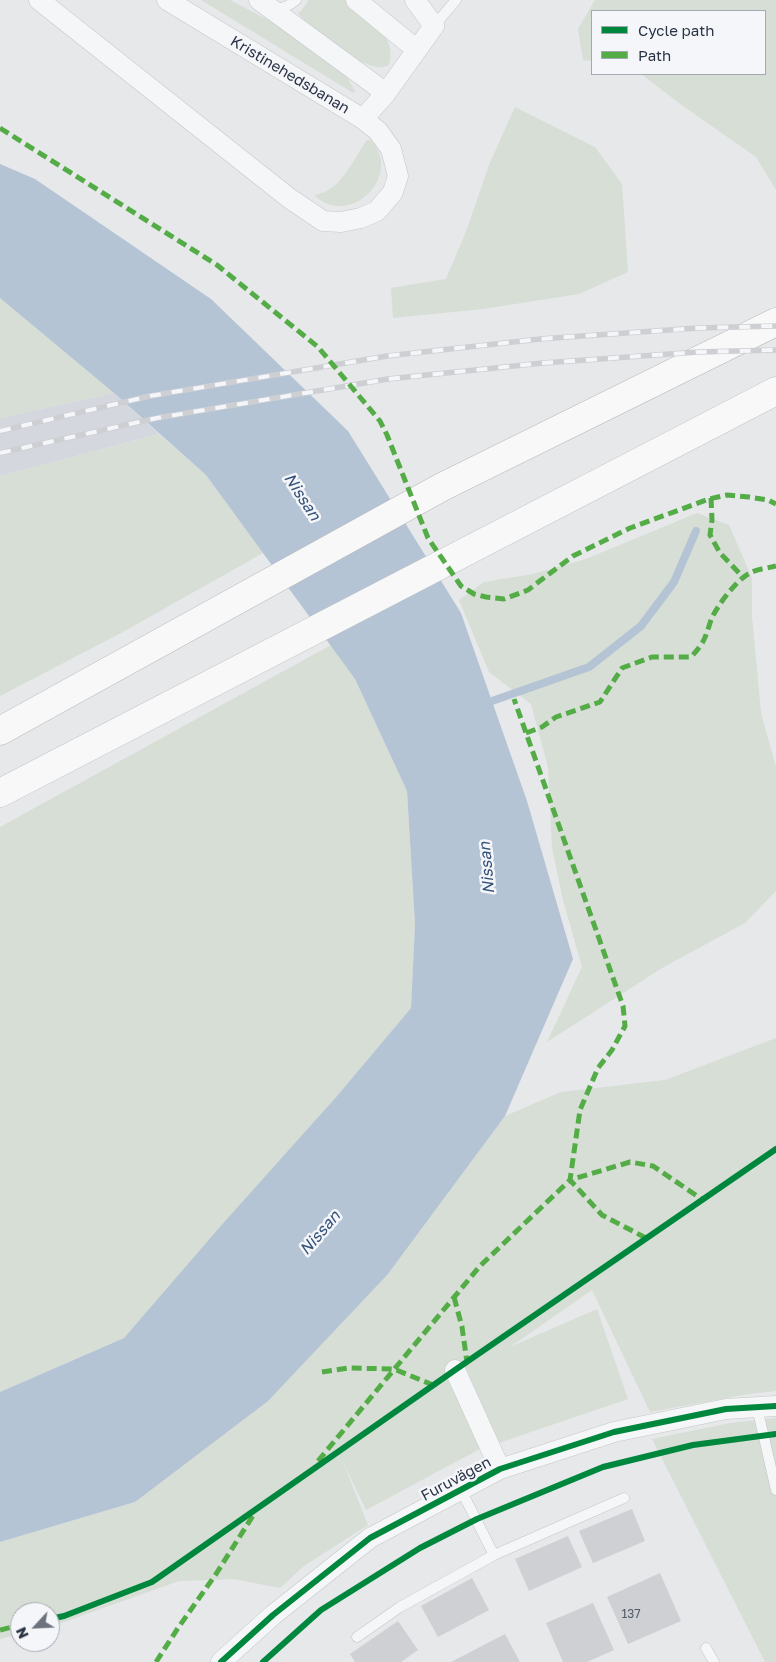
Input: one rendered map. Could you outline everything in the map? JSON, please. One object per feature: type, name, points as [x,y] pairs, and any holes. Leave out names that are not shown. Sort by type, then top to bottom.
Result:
[{"type":"highway","points":[[0,731],[442,487],[776,322]]},
{"type":"highway","points":[[0,793],[776,391]]},
{"type":"street","points":[[40,0],[289,198],[322,221],[341,222],[360,218],[377,211],[393,192],[398,176],[391,149],[378,131],[363,120]]},
{"type":"street","name":"Kristinehedsbanan","points":[[168,0],[363,120],[386,93],[434,26]]},
{"type":"street","points":[[356,0],[416,50]]},
{"type":"street","points":[[415,0],[434,26]]},
{"type":"street","points":[[263,3],[386,93]]},
{"type":"street","points":[[455,1370],[500,1469]]},
{"type":"street","name":"Furuvägen","points":[[221,1662],[273,1615],[370,1538],[500,1469],[614,1432],[726,1409],[767,1406]]},
{"type":"lane","points":[[263,3],[278,9],[290,5],[296,0]]},
{"type":"lane","name":"Kristinehedsbanan","points":[[434,26],[456,0]]},
{"type":"lane","points":[[767,1406],[776,1490]]},
{"type":"lane","points":[[461,1490],[494,1555]]},
{"type":"lane","points":[[357,1637],[400,1607],[494,1555],[624,1498]]},
{"type":"lane","points":[[706,1648],[714,1662]]},
{"type":"shaded area","points":[[201,0],[230,0],[276,24],[347,77],[355,91],[353,93]]},
{"type":"shaded area","points":[[309,0],[353,0],[374,21],[386,37],[389,45],[389,65],[378,67],[361,61],[341,49],[310,25],[298,13]]},
{"type":"shaded area","points":[[595,0],[776,0],[776,190],[756,157],[642,75],[766,75],[766,10],[591,10],[591,61],[583,60],[578,29]]},
{"type":"shaded area","points":[[515,107],[595,147],[622,184],[628,272],[579,294],[483,309],[393,318],[391,288],[446,279],[467,229],[489,165]]},
{"type":"shaded area","points":[[367,140],[370,140],[379,154],[381,168],[377,182],[369,193],[357,202],[343,206],[328,204],[314,195],[332,188],[339,181]]},
{"type":"shaded area","points":[[0,298],[114,393],[0,418]]},
{"type":"shaded area","points":[[114,393],[159,434],[0,476],[0,418]]},
{"type":"shaded area","points":[[159,434],[206,475],[263,553],[121,633],[0,696],[0,476]]},
{"type":"shaded area","points":[[697,513],[729,525],[752,578],[752,616],[761,713],[776,767],[776,891],[745,923],[662,968],[547,1042],[582,967],[563,900],[552,848],[548,767],[531,704],[489,672],[459,600],[484,582],[533,574],[586,559]]},
{"type":"shaded area","points":[[331,645],[355,679],[407,791],[415,924],[411,1008],[337,1096],[124,1338],[0,1392],[0,827]]},
{"type":"shaded area","points":[[776,1038],[776,1391],[650,1412],[592,1290],[510,1347],[597,1309],[628,1399],[478,1450],[366,1510],[343,1462],[368,1525],[304,1566],[280,1588],[234,1579],[179,1581],[60,1623],[60,1602],[10,1602],[10,1636],[0,1639],[0,1542],[135,1502],[388,1274],[505,1116],[561,1092],[665,1080]]},
{"type":"shaded area","points":[[776,1418],[776,1662],[765,1662],[652,1439],[730,1423]]},
{"type":"water","name":"Nissan","points":[[0,164],[35,179],[211,299],[348,431],[461,613],[527,801],[573,959],[505,1116],[388,1274],[268,1401],[135,1502],[0,1542],[0,1392],[124,1338],[337,1096],[411,1008],[415,924],[407,791],[355,679],[206,475],[114,393],[0,298]]},
{"type":"building","points":[[632,1509],[645,1541],[593,1563],[579,1531]]},
{"type":"building","points":[[568,1536],[582,1567],[529,1591],[515,1559]]},
{"type":"building","points":[[660,1573],[681,1621],[628,1644],[607,1597]]},
{"type":"building","points":[[472,1578],[489,1610],[438,1637],[421,1606]]},
{"type":"building","points":[[593,1603],[614,1650],[587,1662],[563,1662],[546,1623]]},
{"type":"building","points":[[398,1621],[418,1650],[401,1662],[355,1662],[350,1654]]},
{"type":"building","points":[[505,1634],[520,1662],[451,1662]]},
{"type":"waterway","points":[[492,701],[589,667],[641,626],[674,582],[696,531]]},
{"type":"railway","points":[[0,431],[150,396],[387,356],[540,339],[697,328],[776,326]]},
{"type":"railway","points":[[0,453],[157,418],[388,379],[543,363],[698,352],[776,350]]},
{"type":"marked path","points":[[0,128],[217,265],[318,347],[380,421],[428,538],[461,586],[474,594],[504,599],[528,590],[573,556],[630,528],[709,499],[727,495],[768,500],[776,504]]},
{"type":"marked path","points":[[711,498],[712,520],[710,535],[720,553],[743,577]]},
{"type":"marked path","points":[[526,733],[542,727],[556,717],[600,702],[622,668],[652,657],[691,657],[704,640],[717,608],[733,587],[750,573],[776,566]]},
{"type":"marked path","points":[[318,1461],[480,1266],[570,1180],[580,1110],[598,1068],[612,1050],[625,1026],[623,1006],[514,699]]},
{"type":"marked path","points":[[646,1238],[602,1215],[570,1180],[630,1162],[653,1166],[703,1200]]},
{"type":"marked path","points":[[454,1297],[462,1327],[467,1362]]},
{"type":"marked path","points":[[322,1372],[348,1368],[394,1369],[433,1385]]},
{"type":"marked path","points":[[156,1662],[254,1514]]},
{"type":"marked path","points":[[0,1630],[10,1628]]},
{"type":"cycle path","points":[[60,1617],[152,1582],[776,1149]]},
{"type":"cycle path","points":[[221,1662],[273,1615],[370,1538],[500,1469],[614,1432],[726,1409],[776,1406]]},
{"type":"cycle path","points":[[263,1662],[321,1610],[420,1548],[477,1519],[603,1467],[693,1445],[776,1434]]}]
